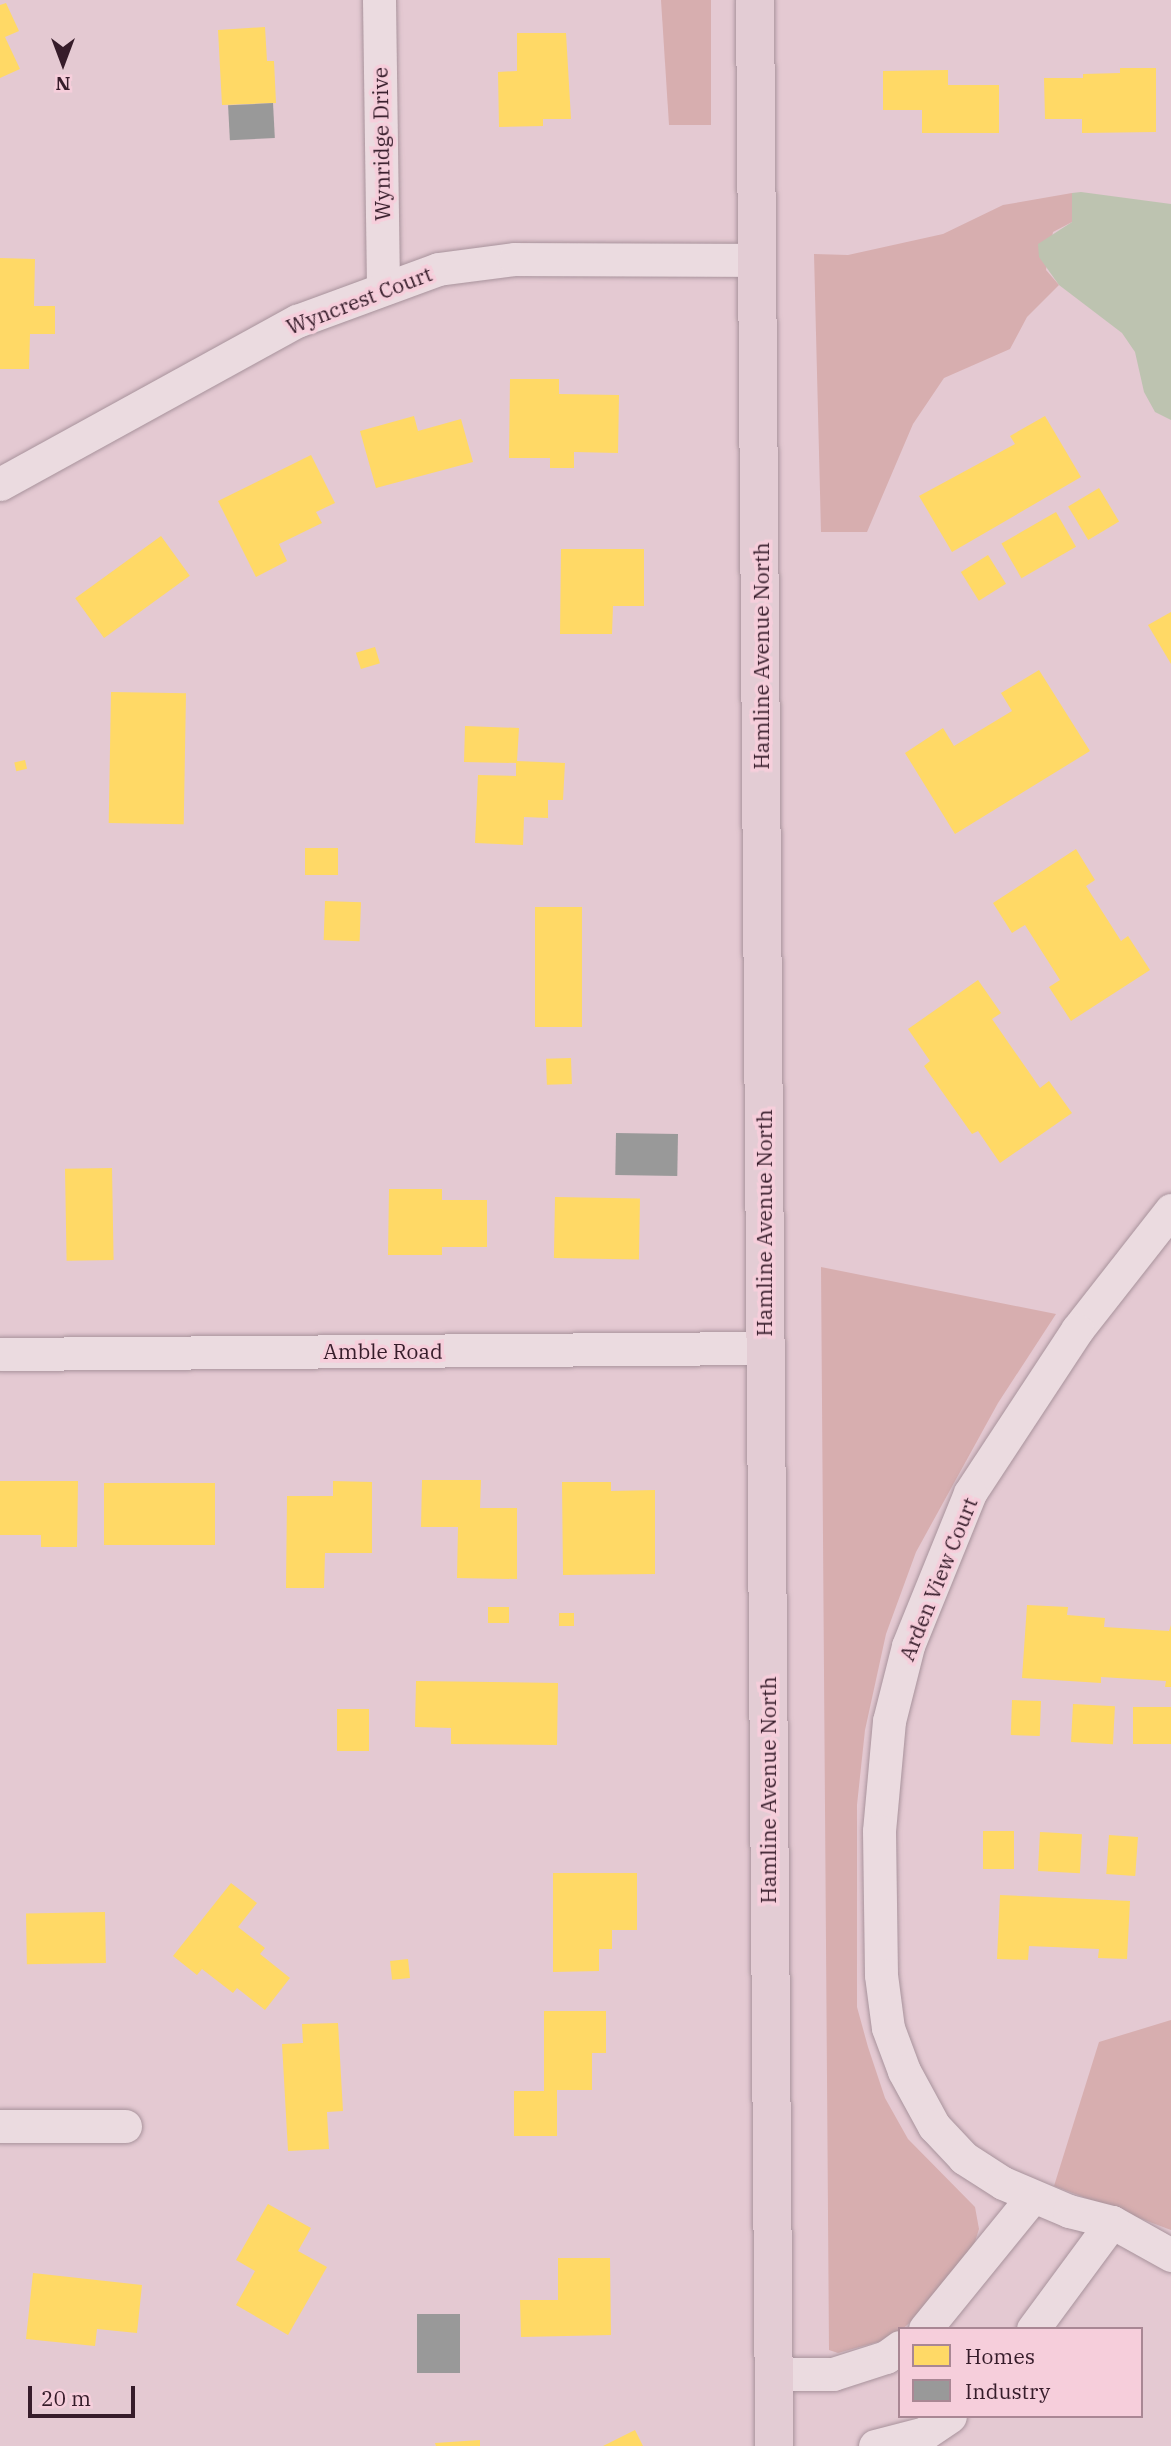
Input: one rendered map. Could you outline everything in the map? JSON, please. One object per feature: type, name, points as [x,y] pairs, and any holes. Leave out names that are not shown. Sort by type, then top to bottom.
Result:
[{"type":"main road","name":"Hamline Avenue North","points":[[755,0],[774,2446]]},
{"type":"street","name":"Wynridge Drive","points":[[379,0],[383,288]]},
{"type":"street","name":"Wyncrest Court","points":[[0,484],[297,321],[438,269],[515,258],[758,260]]},
{"type":"street","name":"Arden View Court","points":[[1171,1210],[1077,1330],[970,1493],[908,1646],[889,1721],[879,1830],[881,1975],[888,2028],[904,2071],[934,2126],[964,2158],[1033,2196],[1069,2211],[1112,2222],[1171,2255]]},
{"type":"street","name":"Amble Road","points":[[0,1354],[765,1348]]},
{"type":"street","points":[[0,2126],[125,2126]]},
{"type":"street","points":[[927,2327],[1033,2196]]},
{"type":"street","points":[[1035,2327],[1112,2222]]},
{"type":"street","points":[[773,2374],[833,2374],[886,2357],[898,2348]]},
{"type":"street","points":[[875,2446],[925,2433],[947,2418]]},
{"type":"shaded area","points":[[661,0],[711,0],[711,125],[669,125]]},
{"type":"shaded area","points":[[1072,193],[1072,222],[1053,232],[1046,270],[1059,285],[1027,317],[1010,349],[944,378],[913,424],[867,532],[821,532],[814,254],[848,255],[943,234],[1003,205]]},
{"type":"shaded area","points":[[1072,193],[1171,204],[1171,420],[1155,412],[1144,392],[1135,352],[1122,333],[1059,285],[1039,257],[1038,244],[1072,222]]},
{"type":"shaded area","points":[[821,1267],[1056,1314],[998,1403],[916,1552],[886,1634],[865,1730],[857,1805],[857,2007],[868,2047],[885,2098],[908,2139],[975,2207],[979,2229],[972,2251],[914,2319],[905,2327],[898,2327],[898,2333],[892,2338],[838,2353],[829,2350]]},
{"type":"shaded area","points":[[1171,2020],[1171,2230],[1054,2186],[1099,2042]]},
{"type":"building: Homes","points":[[6,3],[19,31],[5,37],[20,69],[0,78],[0,5]]},
{"type":"building: Homes","points":[[265,27],[267,61],[274,61],[276,103],[222,105],[218,30]]},
{"type":"building: Homes","points":[[517,33],[566,33],[571,119],[543,119],[543,126],[499,127],[498,72],[517,71]]},
{"type":"building: Homes","points":[[1120,68],[1156,68],[1156,132],[1082,133],[1082,119],[1045,119],[1044,78],[1083,78],[1083,74],[1120,73]]},
{"type":"building: Homes","points":[[948,70],[948,85],[999,85],[999,133],[922,133],[922,110],[883,110],[883,71]]},
{"type":"building: Homes","points":[[0,258],[35,259],[34,306],[55,306],[55,334],[30,334],[29,369],[0,369]]},
{"type":"building: Homes","points":[[510,379],[559,379],[559,394],[619,395],[618,453],[574,452],[574,468],[550,468],[550,458],[509,458]]},
{"type":"building: Homes","points":[[414,416],[418,431],[461,419],[473,462],[376,488],[360,431]]},
{"type":"building: Homes","points":[[1045,416],[1081,477],[952,552],[919,496],[1015,444],[1010,436]]},
{"type":"building: Homes","points":[[311,455],[335,503],[316,512],[322,523],[279,544],[287,561],[256,577],[218,501]]},
{"type":"building: Homes","points":[[1099,488],[1119,521],[1088,540],[1068,507]]},
{"type":"building: Homes","points":[[1056,512],[1076,547],[1021,578],[1001,544]]},
{"type":"building: Homes","points":[[161,536],[190,576],[104,638],[75,598]]},
{"type":"building: Homes","points":[[561,549],[644,549],[644,606],[613,606],[612,634],[560,634]]},
{"type":"building: Homes","points":[[988,555],[1006,584],[979,601],[961,572]]},
{"type":"building: Homes","points":[[1171,612],[1171,664],[1148,625]]},
{"type":"building: Homes","points":[[375,647],[380,663],[361,669],[356,653]]},
{"type":"building: Homes","points":[[1039,670],[1090,751],[955,834],[905,753],[943,728],[954,746],[1012,711],[1001,693]]},
{"type":"building: Homes","points":[[111,692],[186,693],[184,824],[109,823]]},
{"type":"building: Homes","points":[[465,726],[519,728],[517,761],[565,763],[563,800],[548,800],[548,818],[524,817],[523,845],[475,843],[478,775],[516,776],[516,763],[464,762]]},
{"type":"building: Homes","points":[[25,760],[27,769],[16,771],[14,762]]},
{"type":"building: Homes","points":[[305,848],[338,848],[338,875],[305,875]]},
{"type":"building: Homes","points":[[1076,849],[1095,880],[1086,886],[1121,941],[1128,936],[1150,970],[1071,1021],[1049,987],[1060,980],[1025,925],[1012,933],[993,903]]},
{"type":"building: Homes","points":[[325,901],[361,902],[360,941],[324,940]]},
{"type":"building: Homes","points":[[535,907],[582,907],[582,1027],[535,1027]]},
{"type":"building: Homes","points":[[978,980],[1001,1013],[992,1019],[1040,1088],[1049,1081],[1072,1113],[1000,1163],[978,1131],[972,1134],[924,1066],[930,1061],[908,1029]]},
{"type":"building: Homes","points":[[571,1058],[572,1084],[547,1085],[546,1059]]},
{"type":"building: Homes","points":[[112,1168],[114,1260],[67,1261],[65,1169]]},
{"type":"building: Homes","points":[[389,1189],[442,1189],[442,1200],[487,1200],[487,1247],[442,1247],[442,1255],[388,1255]]},
{"type":"building: Homes","points":[[555,1197],[640,1198],[639,1259],[554,1258]]},
{"type":"building: Homes","points":[[422,1480],[481,1480],[480,1508],[517,1508],[517,1579],[457,1578],[458,1527],[421,1527]]},
{"type":"building: Homes","points":[[0,1481],[78,1481],[77,1547],[41,1547],[41,1535],[0,1535]]},
{"type":"building: Homes","points":[[333,1481],[372,1482],[372,1553],[325,1553],[324,1588],[286,1588],[287,1496],[333,1496]]},
{"type":"building: Homes","points":[[562,1482],[611,1482],[611,1491],[655,1490],[655,1574],[563,1575]]},
{"type":"building: Homes","points":[[104,1483],[215,1483],[215,1545],[104,1545]]},
{"type":"building: Homes","points":[[1027,1605],[1068,1607],[1067,1615],[1105,1618],[1104,1627],[1169,1631],[1171,1625],[1171,1687],[1165,1687],[1166,1681],[1101,1677],[1101,1683],[1022,1678]]},
{"type":"building: Homes","points":[[488,1607],[509,1607],[509,1623],[488,1623]]},
{"type":"building: Homes","points":[[559,1613],[574,1613],[574,1626],[559,1626]]},
{"type":"building: Homes","points":[[416,1681],[558,1683],[557,1745],[451,1744],[451,1728],[415,1727]]},
{"type":"building: Homes","points":[[1012,1700],[1041,1701],[1040,1736],[1011,1735]]},
{"type":"building: Homes","points":[[1073,1704],[1115,1706],[1113,1744],[1071,1742]]},
{"type":"building: Homes","points":[[1133,1707],[1171,1707],[1171,1744],[1133,1744]]},
{"type":"building: Homes","points":[[337,1709],[369,1709],[369,1751],[337,1751]]},
{"type":"building: Homes","points":[[983,1831],[1014,1831],[1014,1869],[983,1869]]},
{"type":"building: Homes","points":[[1040,1832],[1082,1834],[1080,1873],[1038,1871]]},
{"type":"building: Homes","points":[[1109,1835],[1138,1837],[1135,1876],[1106,1874]]},
{"type":"building: Homes","points":[[553,1873],[637,1873],[637,1930],[612,1930],[612,1949],[599,1949],[599,1971],[553,1972]]},
{"type":"building: Homes","points":[[231,1883],[257,1903],[238,1927],[265,1948],[260,1954],[290,1978],[265,2010],[237,1988],[233,1993],[202,1969],[197,1975],[173,1956]]},
{"type":"building: Homes","points":[[1000,1895],[1130,1901],[1127,1959],[1098,1958],[1099,1949],[1029,1946],[1028,1960],[997,1959]]},
{"type":"building: Homes","points":[[105,1912],[106,1963],[27,1964],[26,1913]]},
{"type":"building: Homes","points":[[408,1959],[410,1978],[392,1980],[390,1961]]},
{"type":"building: Homes","points":[[544,2011],[606,2011],[606,2053],[592,2053],[592,2090],[557,2090],[557,2136],[514,2136],[514,2091],[544,2091]]},
{"type":"building: Homes","points":[[338,2023],[343,2111],[327,2112],[329,2149],[288,2151],[282,2044],[303,2043],[302,2024]]},
{"type":"building: Homes","points":[[268,2204],[311,2228],[298,2251],[327,2267],[288,2335],[236,2305],[255,2271],[236,2260]]},
{"type":"building: Homes","points":[[558,2258],[610,2258],[611,2335],[521,2337],[520,2300],[558,2300]]},
{"type":"building: Homes","points":[[33,2273],[142,2285],[137,2333],[97,2329],[95,2346],[26,2339]]},
{"type":"building: Homes","points":[[635,2430],[643,2446],[603,2446]]},
{"type":"building: Homes","points":[[480,2440],[480,2446],[436,2446],[435,2443]]},
{"type":"building: Industry","points":[[273,103],[275,138],[230,140],[228,105]]},
{"type":"building: Industry","points":[[616,1133],[678,1134],[677,1176],[615,1175]]},
{"type":"building: Industry","points":[[417,2314],[460,2314],[460,2373],[417,2373]]}]
